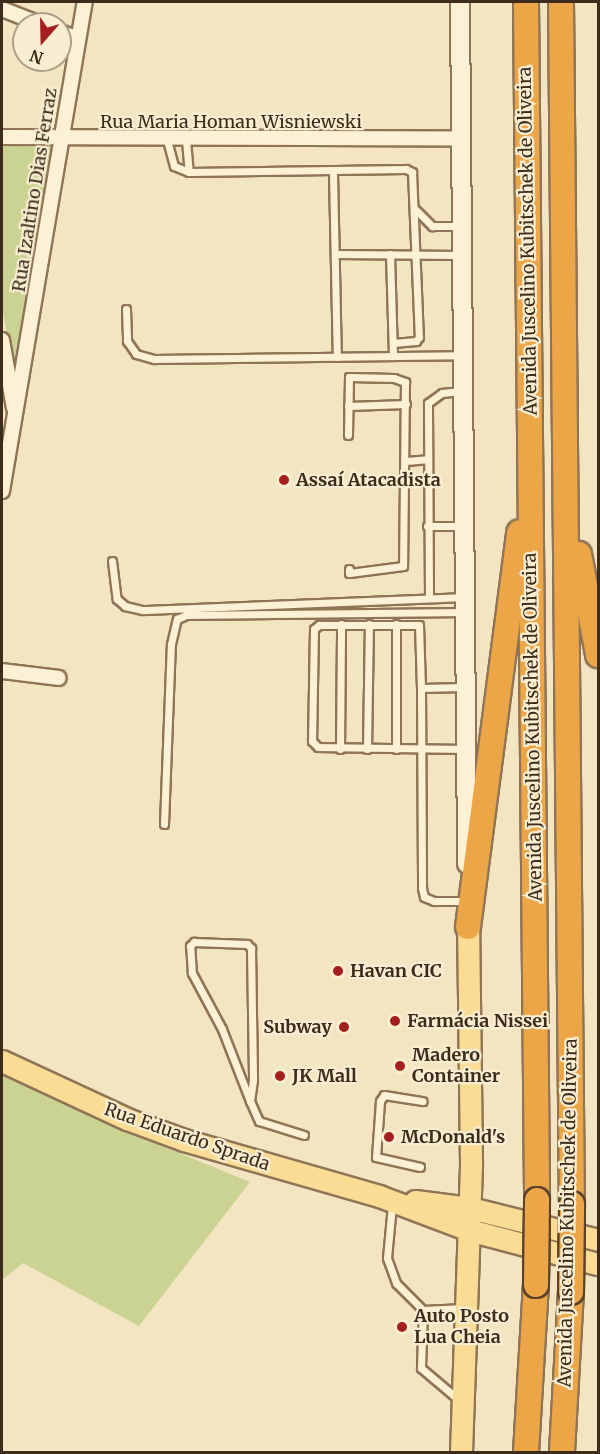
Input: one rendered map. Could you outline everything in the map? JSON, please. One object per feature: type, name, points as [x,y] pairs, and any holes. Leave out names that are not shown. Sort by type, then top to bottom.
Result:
[{"type":"highway","name":"Avenida Juscelino Kubitschek de Oliveira","points":[[526,2],[537,1200],[536,1286],[526,1452]]},
{"type":"highway","name":"Avenida Juscelino Kubitschek de Oliveira","points":[[561,2],[572,1204],[571,1292],[562,1452]]},
{"type":"highway","points":[[563,188],[577,526],[598,655]]},
{"type":"highway","points":[[468,927],[530,441]]},
{"type":"main road","points":[[460,2],[471,1162],[465,1403],[461,1452]]},
{"type":"main road","name":"Rua Eduardo Sprada","points":[[2,1061],[151,1129],[386,1199],[470,1230],[598,1264]]},
{"type":"main road","points":[[429,1203],[453,1192],[471,1162]]},
{"type":"main road","name":"Rua Eduardo Sprada","points":[[386,1199],[470,1208],[598,1240]]},
{"type":"street","name":"Rua Izaltino Dias Ferraz","points":[[2,491],[85,2]]},
{"type":"street","points":[[72,37],[78,39]]},
{"type":"street","name":"Rua Maria Homan Wisniewski","points":[[2,137],[62,140],[462,139]]},
{"type":"street","points":[[2,340],[16,419]]},
{"type":"street","points":[[2,671],[59,678]]},
{"type":"lane","points":[[167,140],[174,166],[189,172],[333,173],[406,169],[415,178],[419,337],[416,341],[393,343]]},
{"type":"lane","points":[[186,140],[189,172]]},
{"type":"lane","points":[[333,173],[337,357]]},
{"type":"lane","points":[[416,210],[432,226],[462,226]]},
{"type":"lane","points":[[335,254],[462,255]]},
{"type":"lane","points":[[390,254],[393,356]]},
{"type":"lane","points":[[126,309],[127,340],[136,354],[154,359],[463,355]]},
{"type":"lane","points":[[348,435],[349,377],[399,379],[405,382],[406,461],[403,566],[349,571]]},
{"type":"lane","points":[[429,597],[428,403],[441,393],[464,390]]},
{"type":"lane","points":[[348,406],[406,405]]},
{"type":"lane","points":[[406,461],[427,459]]},
{"type":"lane","points":[[427,526],[465,526]]},
{"type":"lane","points":[[112,561],[117,599],[125,606],[143,610],[429,597],[465,604]]},
{"type":"lane","points":[[164,825],[172,629],[177,619],[186,615],[465,604]]},
{"type":"lane","points":[[340,624],[340,749]]},
{"type":"lane","points":[[368,749],[369,624]]},
{"type":"lane","points":[[396,624],[396,749]]},
{"type":"lane","points":[[466,749],[422,749],[340,749],[318,747],[312,741],[312,639],[319,625],[416,624],[420,628],[422,749],[424,897],[468,901]]},
{"type":"lane","points":[[421,688],[466,687]]},
{"type":"lane","points":[[250,1101],[253,1080],[251,948],[247,944],[194,942],[190,945],[192,973],[222,1029],[250,1101],[260,1121],[304,1136]]},
{"type":"lane","points":[[420,1167],[376,1157],[380,1101],[384,1095],[423,1101]]},
{"type":"lane","points":[[386,1199],[387,1258],[396,1283],[423,1310],[421,1368],[445,1392],[465,1403]]},
{"type":"lane","points":[[423,1310],[468,1307]]},
{"type":"green space","points":[[2,145],[54,148],[16,384],[2,307]]},
{"type":"green space","points":[[2,1074],[116,1127],[250,1182],[139,1326],[23,1263],[2,1280]]},
{"type":"place","name":"Assaí Atacadista","points":[[284,480]]},
{"type":"place","name":"Havan CIC","points":[[338,971]]},
{"type":"place","name":"Farmácia Nissei","points":[[395,1021]]},
{"type":"place","name":"Subway","points":[[344,1027]]},
{"type":"place","name":"Madero Container","points":[[400,1066]]},
{"type":"place","name":"JK Mall","points":[[280,1076]]},
{"type":"place","name":"McDonald's","points":[[389,1137]]},
{"type":"place","name":"Auto Posto Lua Cheia","points":[[402,1327]]}]
